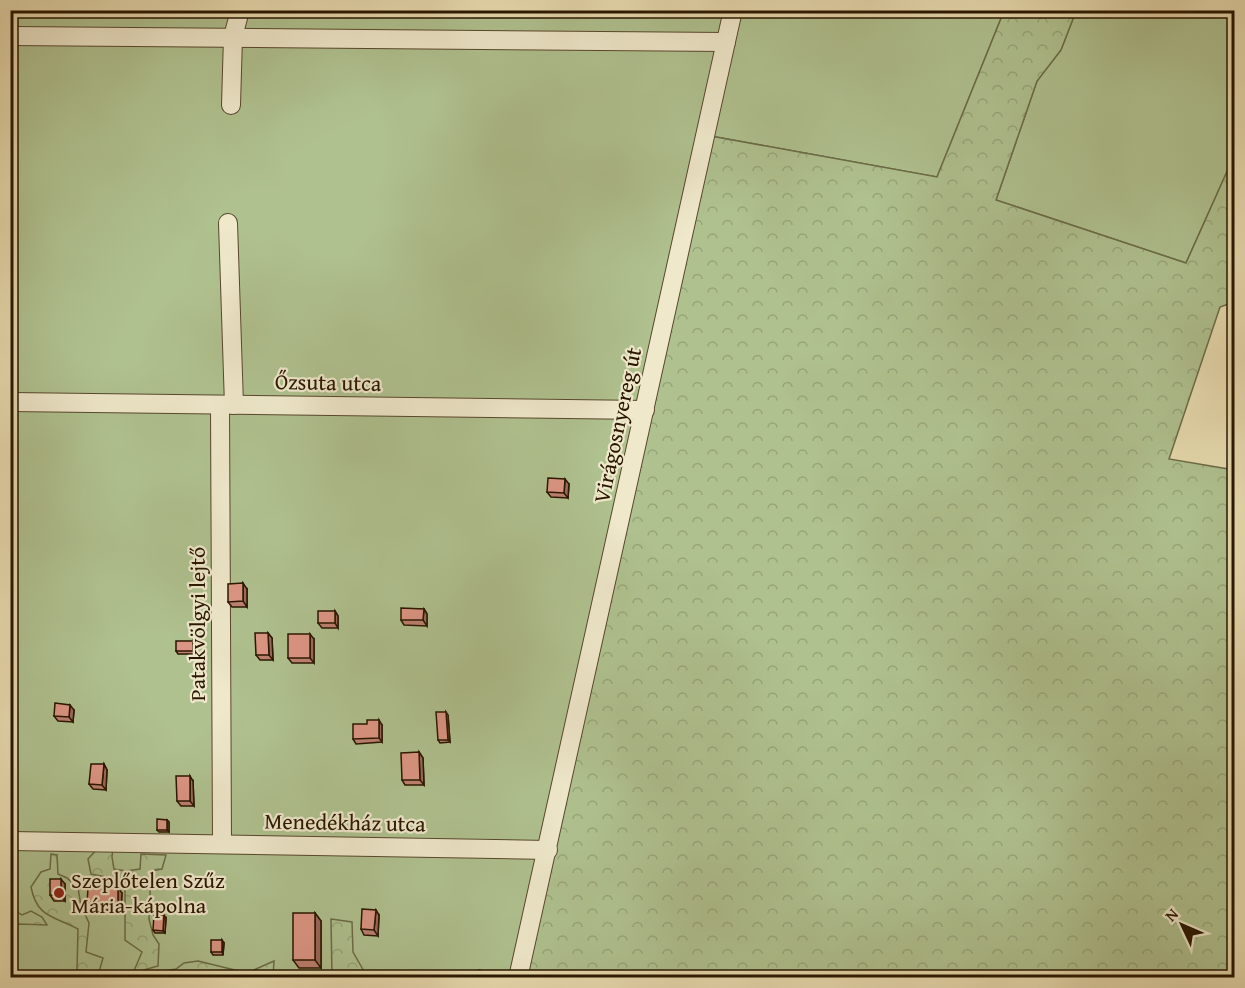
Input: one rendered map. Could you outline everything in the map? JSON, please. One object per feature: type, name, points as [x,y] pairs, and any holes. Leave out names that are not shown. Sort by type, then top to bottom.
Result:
[{"type":"street","points":[[231,105],[233,37],[240,10]]},
{"type":"street","name":"Virágosnyereg út","points":[[548,849],[733,10]]},
{"type":"street","points":[[10,36],[726,42]]},
{"type":"street","name":"Patakvölgyi lejtő","points":[[222,844],[228,223]]},
{"type":"street","name":"Őzsuta utca","points":[[10,402],[645,410]]},
{"type":"street","name":"Menedékház utca","points":[[10,841],[548,849]]},
{"type":"street","points":[[518,978],[548,849]]},
{"type":"green space","points":[[10,11],[1004,11],[937,177],[706,135],[513,977],[11,977]]},
{"type":"green space","points":[[1004,11],[1076,11],[1061,50],[1037,81],[996,200],[1186,263],[1234,156],[1234,302],[1220,307],[1169,459],[1234,470],[1234,977],[513,978],[705,135],[937,177]]},
{"type":"green space","points":[[1076,11],[1234,11],[1234,156],[1186,263],[996,200],[1037,81],[1061,50]]},
{"type":"green space","points":[[99,847],[113,847],[114,869],[126,871],[140,869],[141,854],[166,855],[162,869],[151,871],[149,919],[153,935],[159,944],[158,966],[133,973],[142,952],[125,940],[125,887],[116,879],[91,874],[88,859]]},
{"type":"green space","points":[[51,854],[57,855],[58,874],[67,878],[78,888],[81,906],[89,923],[86,952],[103,958],[99,972],[77,970],[78,929],[48,915],[34,897],[31,887],[41,872],[50,869]]},
{"type":"green space","points":[[15,876],[16,911],[22,915],[31,911],[42,917],[47,925],[18,924],[16,926],[14,964],[22,977],[11,977],[10,879]]},
{"type":"green space","points":[[331,919],[352,922],[353,952],[365,973],[381,971],[384,977],[332,977]]},
{"type":"green space","points":[[198,961],[247,973],[274,961],[273,977],[124,977],[176,969],[184,963]]},
{"type":"building","points":[[548,478],[565,479],[564,493],[547,492]]},
{"type":"building","points":[[243,583],[243,601],[228,602],[228,584]]},
{"type":"building","points":[[401,608],[424,609],[423,620],[401,620]]},
{"type":"building","points":[[318,611],[335,611],[335,623],[318,623]]},
{"type":"building","points":[[255,633],[268,633],[269,655],[256,655]]},
{"type":"building","points":[[288,634],[310,634],[310,658],[288,658]]},
{"type":"building","points":[[176,641],[193,641],[193,651],[176,651]]},
{"type":"building","points":[[55,703],[70,705],[69,717],[54,716]]},
{"type":"building","points":[[436,712],[446,712],[448,740],[438,740]]},
{"type":"building","points":[[367,720],[379,720],[379,738],[353,739],[353,724],[367,724]]},
{"type":"building","points":[[419,752],[420,780],[402,780],[401,753]]},
{"type":"building","points":[[91,764],[104,764],[102,785],[89,784]]},
{"type":"building","points":[[176,776],[190,776],[190,801],[177,801]]},
{"type":"building","points":[[157,819],[167,820],[167,830],[157,830]]},
{"type":"building","points":[[50,879],[61,879],[61,896],[50,895]]},
{"type":"building","points":[[88,887],[118,888],[118,905],[87,904]]},
{"type":"building","points":[[362,909],[376,910],[374,930],[361,929]]},
{"type":"building","points":[[293,913],[315,913],[315,960],[293,960]]},
{"type":"building","points":[[154,915],[164,915],[163,931],[153,930]]},
{"type":"building","points":[[211,940],[222,940],[222,952],[211,952]]},
{"type":"building","points":[[479,970],[494,973],[493,978],[477,978]]},
{"type":"place","name":"Szeplőtelen Szűz Mária-kápolna","points":[[59,893]]}]
